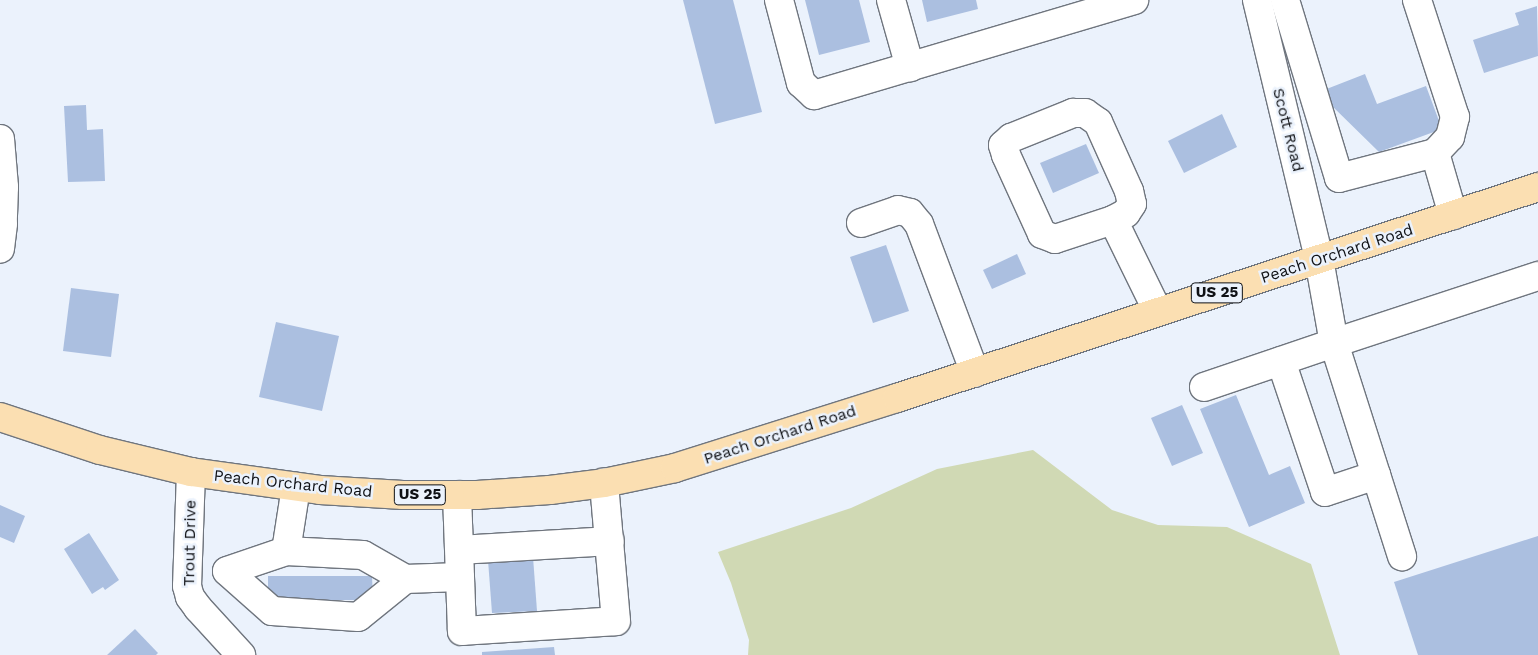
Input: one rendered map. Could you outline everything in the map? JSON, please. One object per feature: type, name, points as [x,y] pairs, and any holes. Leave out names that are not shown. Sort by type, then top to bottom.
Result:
[{"type":"main road","name":"Peach Orchard Road","points":[[0,417],[100,450],[191,472],[296,487],[403,495],[457,495],[550,490],[604,483],[675,468],[800,429],[1538,187]]},
{"type":"street","points":[[780,0],[801,83],[814,95],[1134,0]]},
{"type":"street","points":[[891,0],[910,67]]},
{"type":"street","name":"Scott Road","points":[[1257,0],[1319,259],[1334,343],[1402,556]]},
{"type":"street","points":[[1285,0],[1339,178],[1434,153],[1450,137],[1455,117],[1417,0]]},
{"type":"street","points":[[1272,66],[1301,57]]},
{"type":"street","points":[[1073,113],[1085,113],[1098,122],[1131,197],[1132,204],[1126,213],[1113,220],[1055,239],[1042,234],[1009,164],[1004,145],[1011,138],[1064,116],[1073,113]]},
{"type":"street","points":[[0,139],[4,186],[0,248]]},
{"type":"street","points":[[1434,153],[1453,215]]},
{"type":"street","points":[[861,223],[898,210],[910,214],[918,224],[975,373]]},
{"type":"street","points":[[1113,220],[1158,312]]},
{"type":"street","points":[[1204,387],[1538,276]]},
{"type":"street","points":[[1281,361],[1325,492],[1376,475]]},
{"type":"street","name":"Trout Drive","points":[[191,472],[186,586],[190,597],[241,655]]},
{"type":"street","points":[[457,495],[462,630],[616,621],[604,483]]},
{"type":"street","points":[[286,551],[296,487]]},
{"type":"street","points":[[460,550],[610,541]]},
{"type":"street","points":[[186,568],[227,571],[286,551],[363,556],[405,579],[460,578]]},
{"type":"street","points":[[227,571],[272,610],[358,617],[405,579]]},
{"type":"green space","points":[[1033,450],[1112,510],[1158,525],[1227,527],[1311,564],[1340,655],[748,655],[749,640],[731,583],[718,552],[851,508],[937,469]]},
{"type":"building","points":[[683,0],[733,0],[762,112],[715,124]]},
{"type":"building","points":[[805,0],[859,0],[870,42],[819,55]]},
{"type":"building","points":[[922,0],[976,0],[978,9],[927,22]]},
{"type":"building","points":[[1537,6],[1538,56],[1484,73],[1473,40],[1519,25],[1515,13]]},
{"type":"building","points":[[1365,74],[1377,104],[1426,86],[1442,129],[1379,152],[1329,103],[1324,90]]},
{"type":"building","points":[[86,105],[87,130],[103,129],[105,181],[68,182],[64,106]]},
{"type":"building","points":[[1222,114],[1237,147],[1184,173],[1168,141]]},
{"type":"building","points":[[1086,144],[1099,173],[1053,193],[1040,163]]},
{"type":"building","points":[[886,245],[909,311],[873,323],[850,257]]},
{"type":"building","points":[[1017,254],[1026,274],[992,289],[983,270]]},
{"type":"building","points":[[71,288],[119,294],[111,357],[63,351]]},
{"type":"building","points":[[276,322],[339,336],[322,411],[259,397]]},
{"type":"building","points":[[1236,395],[1269,475],[1290,466],[1305,503],[1249,527],[1200,409]]},
{"type":"building","points":[[1182,405],[1203,453],[1172,466],[1151,418]]},
{"type":"building","points":[[0,505],[25,516],[14,543],[0,537]]},
{"type":"building","points":[[89,533],[119,580],[105,590],[103,587],[92,594],[64,549]]},
{"type":"building","points":[[1538,536],[1538,655],[1418,655],[1394,582]]},
{"type":"building","points":[[533,557],[537,611],[492,613],[488,560]]},
{"type":"building","points":[[268,576],[372,576],[373,600],[268,600]]},
{"type":"building","points":[[135,629],[158,653],[156,655],[107,655]]},
{"type":"building","points":[[554,647],[555,655],[482,655],[482,652]]}]
